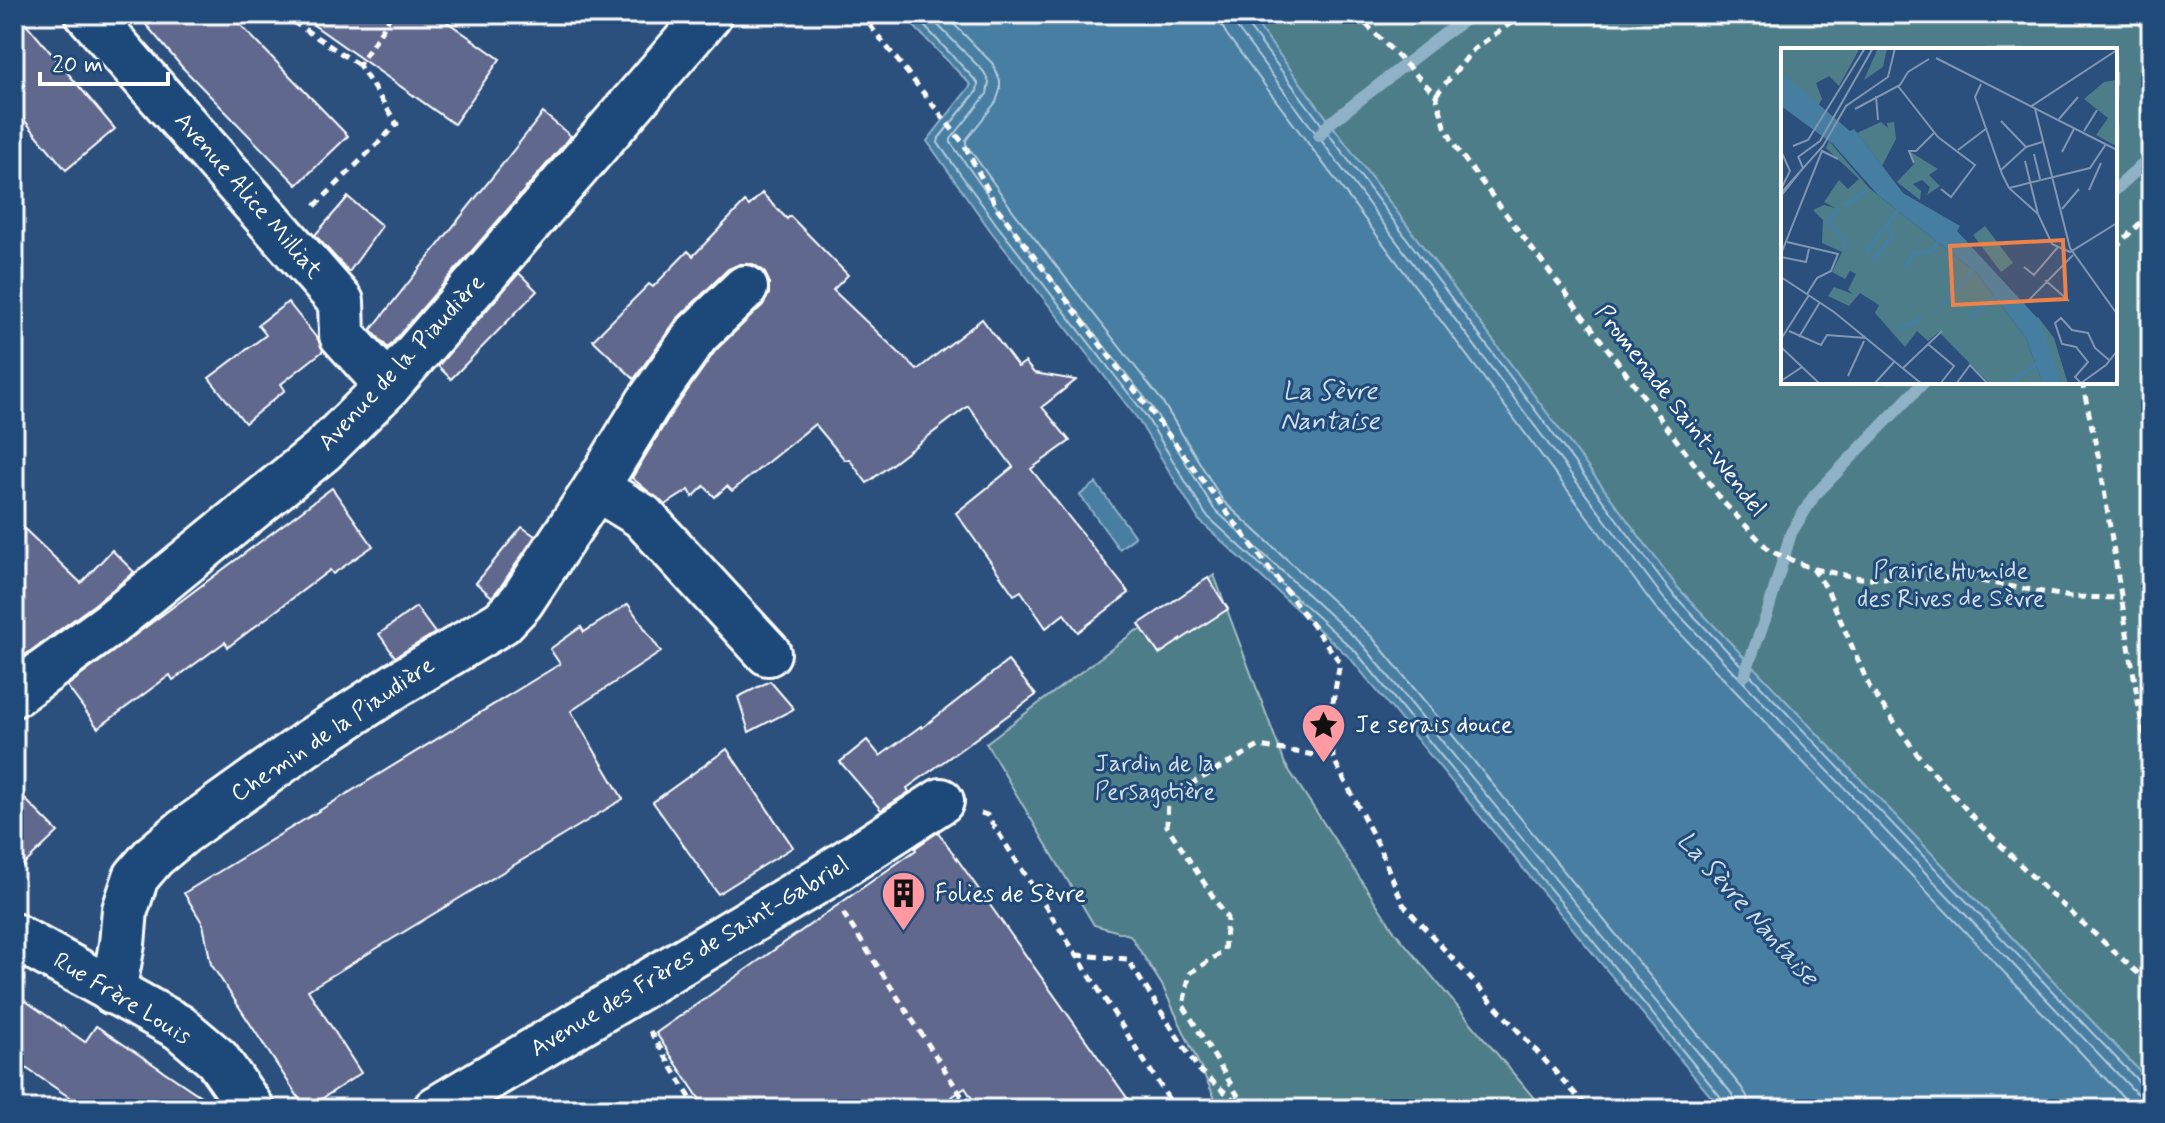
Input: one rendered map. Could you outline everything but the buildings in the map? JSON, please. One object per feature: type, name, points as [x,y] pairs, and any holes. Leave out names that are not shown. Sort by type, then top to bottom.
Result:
[{"type":"street","name":"Avenue Alice Milliat","points":[[88,14],[341,302],[342,335],[388,386]]},
{"type":"street","name":"Avenue de la Piaudière","points":[[14,694],[110,624],[310,461],[388,386],[709,15]]},
{"type":"street","name":"Chemin de la Piaudière","points":[[113,992],[125,910],[136,877],[154,856],[306,744],[502,622],[521,602],[648,403],[697,334],[745,288]]},
{"type":"street","points":[[596,488],[642,516],[768,653]]},
{"type":"street","name":"Avenue des Frères de Saint-Gabriel","points":[[436,1109],[821,879],[941,801]]},
{"type":"street","name":"Rue Frère Louis","points":[[14,936],[179,1027],[217,1059],[252,1109]]},
{"type":"path","points":[[281,14],[359,65],[397,124],[284,237]]},
{"type":"path","points":[[359,65],[392,14]]},
{"type":"path","points":[[861,14],[963,143],[998,209],[1340,662],[1331,713],[1333,758],[1378,845],[1403,904],[1589,1109]]},
{"type":"path","name":"Promenade Saint-Wendel","points":[[1356,14],[1436,95],[1445,126],[1456,148],[1724,503],[1770,551],[1813,569]]},
{"type":"path","points":[[1436,95],[1474,49],[1524,14]]},
{"type":"path","points":[[2117,246],[2151,212]]},
{"type":"path","points":[[2082,384],[2099,459],[2151,782]]},
{"type":"path","points":[[1813,569],[1860,578],[1963,578],[2071,597],[2122,598]]},
{"type":"path","points":[[1813,569],[1827,589],[1870,688],[1918,755],[2045,889],[2150,984]]},
{"type":"path","points":[[1245,1109],[1183,1005],[1190,973],[1224,951],[1227,918],[1167,826],[1168,797],[1259,746],[1333,758]]},
{"type":"path","points":[[941,801],[987,815],[1175,1109]]},
{"type":"path","points":[[821,879],[970,1109]]},
{"type":"path","points":[[1077,955],[1127,959],[1199,1070],[1245,1109]]},
{"type":"path","points":[[2150,984],[2151,971]]},
{"type":"path","points":[[627,995],[697,1109]]},
{"type":"path","points":[[948,1109],[963,1097]]},
{"type":"green space","name":"Prairie Humide des Rives de Sèvre","points":[[1249,14],[2151,14],[2151,1083],[1678,588]]},
{"type":"green space","name":"Jardin de la Persagotière","points":[[1214,575],[1285,764],[1395,932],[1543,1109],[1220,1109],[1162,985],[1130,935],[1094,925],[986,743]]},
{"type":"water","name":"La Sèvre Nantaise","points":[[902,14],[1249,14],[1678,588],[2151,1083],[2151,1109],[1721,1109],[1350,658],[1199,520],[1137,418],[990,230],[927,141],[971,85]]},
{"type":"water","points":[[1096,483],[1135,537],[1119,549],[1080,495]]},
{"type":"waterway","points":[[1319,136],[1330,123],[1473,14]]},
{"type":"waterway","points":[[2117,188],[2151,157]]},
{"type":"waterway","points":[[1744,676],[1768,611],[1791,533],[1814,496],[1922,384]]},
{"type":"place","name":"Je serais douce","points":[[1324,764]]},
{"type":"place","name":"Folies de Sèvre","points":[[904,933]]}]
